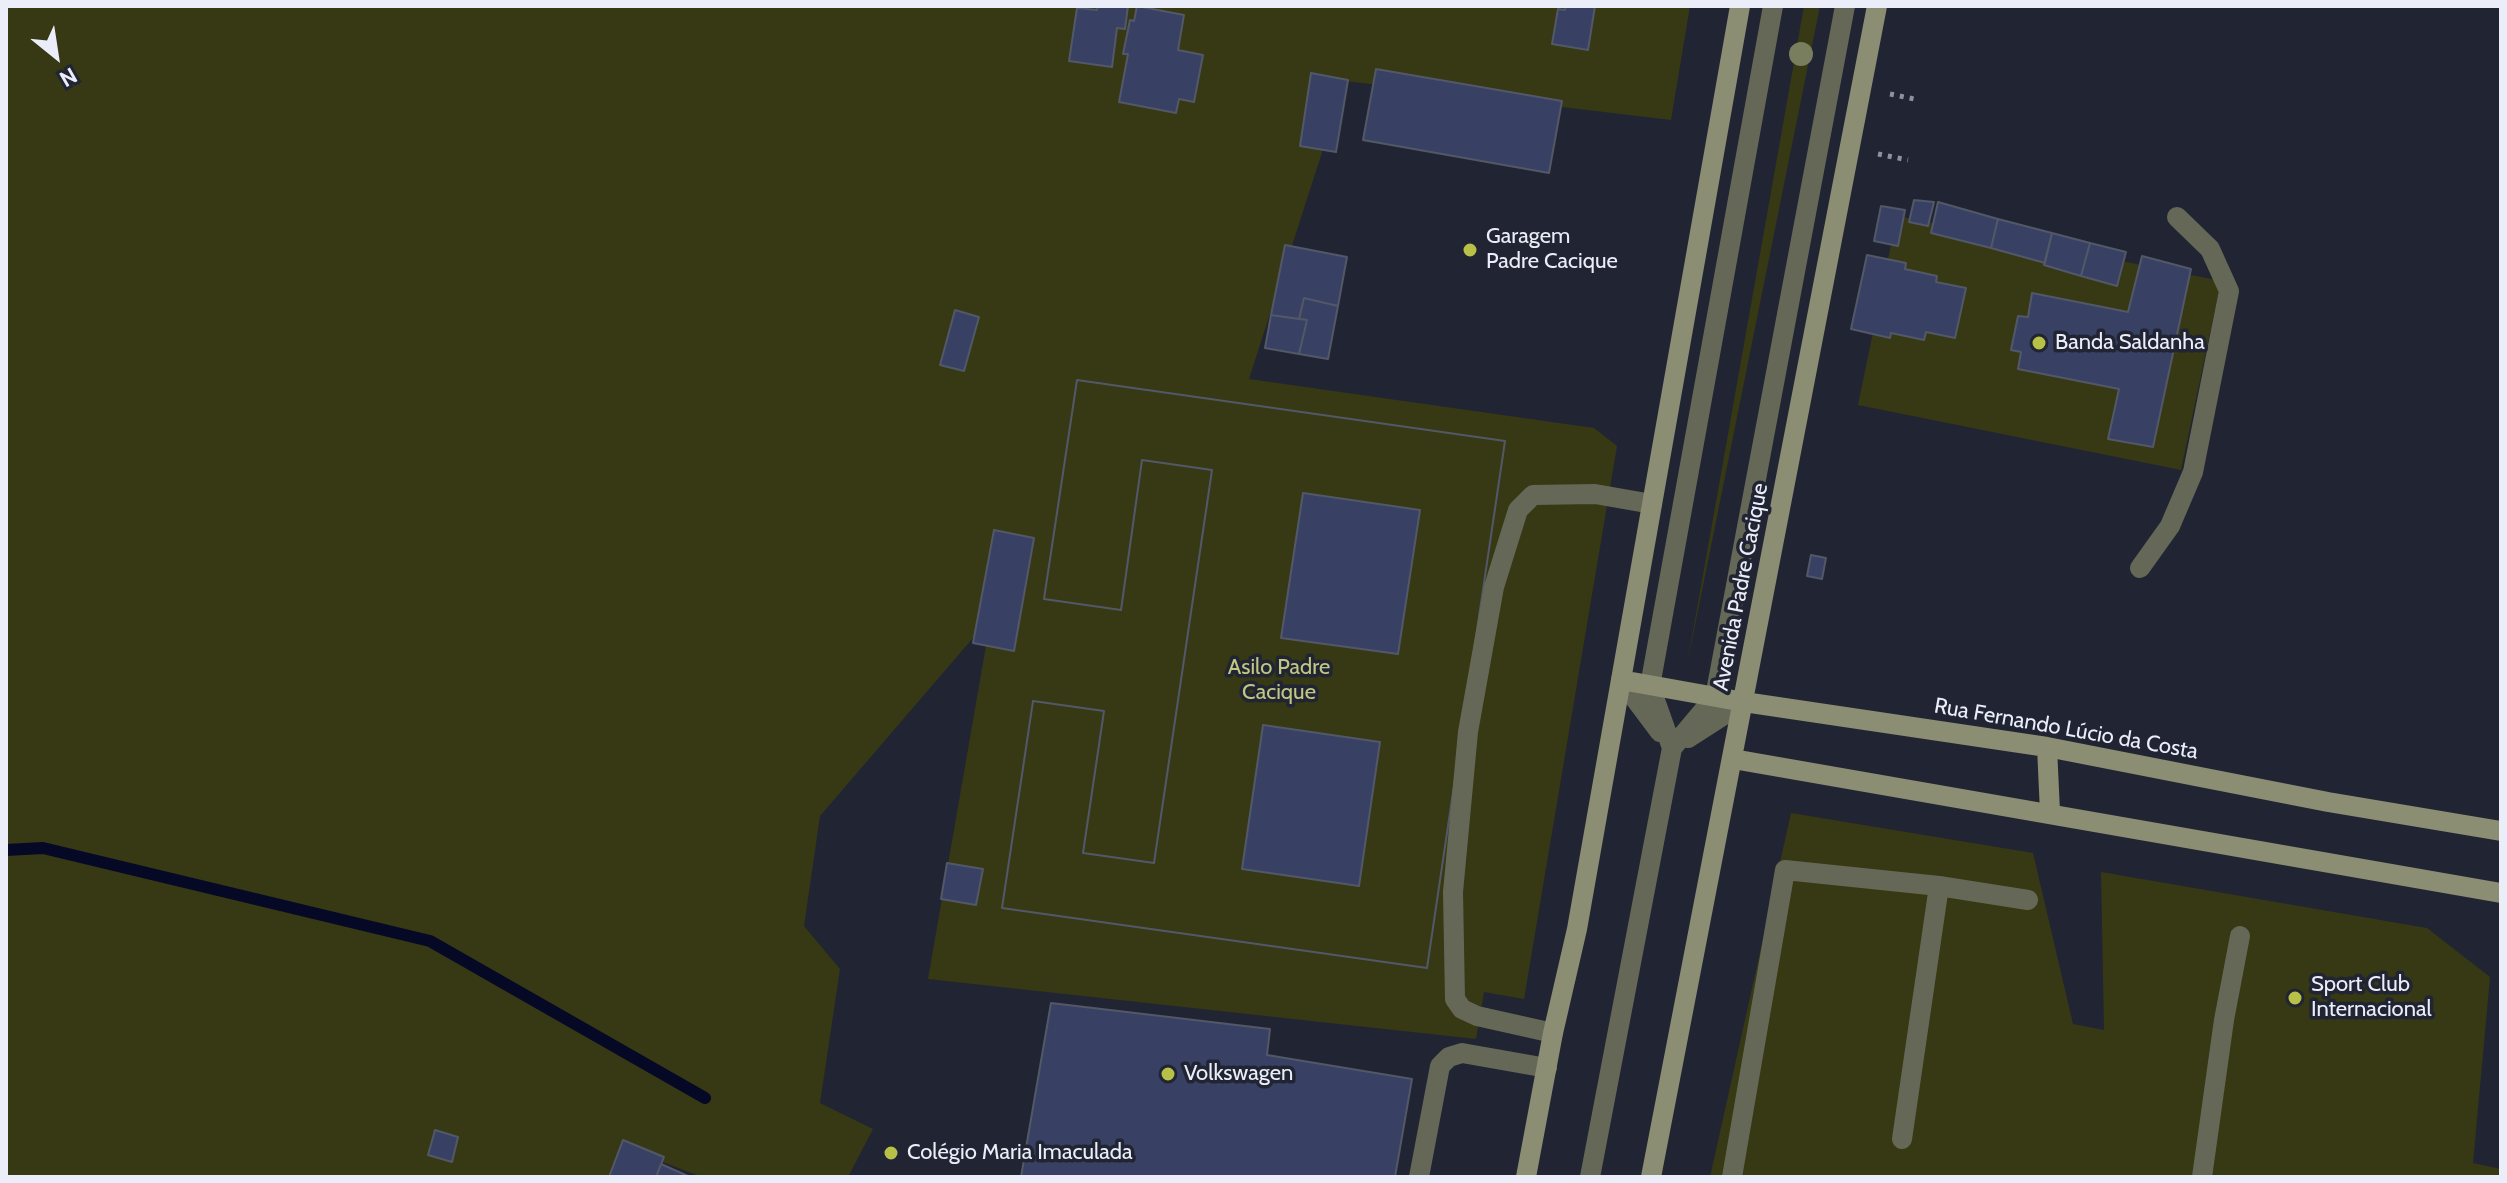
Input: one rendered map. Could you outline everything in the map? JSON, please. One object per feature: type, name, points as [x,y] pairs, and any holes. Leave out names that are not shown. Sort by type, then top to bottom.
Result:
[{"type":"main road","points":[[1526,1177],[1553,1033],[1577,929],[1740,6]]},
{"type":"main road","name":"Avenida Padre Cacique","points":[[1651,1177],[1877,6]]},
{"type":"main road","name":"Rua Fernando Lúcio da Costa","points":[[1621,680],[1744,702],[2047,747],[2500,832]]},
{"type":"main road","points":[[2047,747],[2050,812]]},
{"type":"main road","points":[[1733,759],[2501,893]]},
{"type":"lane","points":[[1672,748],[1650,686],[1773,6]]},
{"type":"lane","points":[[1590,1177],[1672,748],[1715,697],[1845,6]]},
{"type":"lane","points":[[2140,568],[2170,526],[2193,472],[2229,291],[2210,249],[2177,217]]},
{"type":"lane","points":[[1553,1033],[1477,1016],[1462,1009],[1455,999],[1453,892],[1468,732],[1494,587],[1518,510],[1533,495],[1595,494],[1652,504]]},
{"type":"lane","points":[[1621,680],[1672,748]]},
{"type":"lane","points":[[1672,748],[1744,702]]},
{"type":"lane","points":[[1732,1177],[1785,870],[1939,886],[2028,900]]},
{"type":"lane","points":[[1902,1139],[1939,886]]},
{"type":"lane","points":[[2202,1177],[2224,1020],[2240,936]]},
{"type":"lane","points":[[1419,1177],[1440,1066],[1449,1057],[1462,1053],[1547,1068]]},
{"type":"green space","name":"Asilo Padre Cacique","points":[[6,6],[1690,6],[1671,120],[1345,81],[1249,379],[1594,428],[1617,446],[1524,999],[1484,992],[1476,1039],[928,979],[991,617],[820,816],[804,926],[840,969],[820,1103],[873,1129],[848,1177],[702,1177],[631,1150],[620,1177],[6,1177]]},
{"type":"green space","points":[[1804,6],[1820,6],[1687,665]]},
{"type":"green space","name":"Banda Saldanha","points":[[1897,216],[2221,281],[2181,470],[1858,405]]},
{"type":"green space","name":"Sport Club Internacional","points":[[1791,813],[2033,853],[2073,1024],[2104,1030],[2101,872],[2427,928],[2490,977],[2473,1163],[2501,1169],[2501,1177],[1710,1177]]},
{"type":"building","points":[[1098,6],[1128,6],[1125,29],[1117,28],[1112,67],[1069,61],[1077,8],[1097,10]]},
{"type":"building","points":[[1137,6],[1184,15],[1178,50],[1203,55],[1194,102],[1179,99],[1176,113],[1119,102],[1128,54],[1123,54],[1130,20],[1134,21]]},
{"type":"building","points":[[1566,6],[1595,6],[1588,50],[1552,44],[1558,9],[1565,10]]},
{"type":"building","points":[[1376,69],[1562,101],[1549,173],[1363,140]]},
{"type":"building","points":[[1311,73],[1348,80],[1336,152],[1300,146]]},
{"type":"building","points":[[1914,200],[1934,202],[1928,226],[1909,222]]},
{"type":"building","points":[[1938,202],[1998,219],[1991,248],[1931,233]]},
{"type":"building","points":[[1881,206],[1905,210],[1898,246],[1874,241]]},
{"type":"building","points":[[1998,219],[2052,233],[2045,263],[1991,248]]},
{"type":"building","points":[[2052,233],[2090,243],[2081,276],[2044,265]]},
{"type":"building","points":[[2090,243],[2126,252],[2117,286],[2081,276]]},
{"type":"building","points":[[1285,245],[1347,257],[1338,306],[1304,298],[1299,319],[1271,315]]},
{"type":"building","points":[[1867,255],[1906,263],[1905,269],[1937,276],[1936,282],[1966,288],[1955,338],[1926,332],[1924,340],[1891,333],[1890,338],[1851,329]]},
{"type":"building","points":[[2142,256],[2191,269],[2153,447],[2108,439],[2119,389],[2018,369],[2021,352],[2011,350],[2018,316],[2028,317],[2032,293],[2128,312]]},
{"type":"building","points":[[1304,298],[1338,306],[1328,359],[1299,354],[1307,320],[1299,319]]},
{"type":"building","points":[[955,310],[979,317],[964,371],[940,365]]},
{"type":"building","points":[[1271,315],[1307,320],[1299,354],[1265,348]]},
{"type":"building","points":[[1077,380],[1505,441],[1427,968],[1002,908],[1033,701],[1104,711],[1083,853],[1154,863],[1212,470],[1142,460],[1121,610],[1044,599]],"holes":[[[1303,493],[1420,510],[1398,654],[1281,638]],[[1263,725],[1380,742],[1359,886],[1242,869]]]},
{"type":"building","points":[[1077,380],[1505,441],[1427,968],[1002,908],[1033,701],[1104,711],[1083,853],[1154,863],[1212,470],[1142,460],[1121,610],[1044,599]]},
{"type":"building","points":[[994,530],[1034,538],[1014,651],[973,643]]},
{"type":"building","points":[[1811,555],[1826,558],[1822,579],[1807,576]]},
{"type":"building","points":[[947,863],[983,869],[976,905],[941,899]]},
{"type":"building","points":[[1051,1003],[1270,1029],[1267,1055],[1412,1079],[1395,1177],[1021,1177]]},
{"type":"building","points":[[435,1130],[458,1137],[452,1162],[428,1155]]},
{"type":"building","points":[[623,1140],[664,1157],[656,1177],[609,1177]]},
{"type":"building","points":[[661,1164],[690,1177],[656,1177]]},
{"type":"waterway","points":[[6,850],[43,848],[430,941],[705,1098]]},
{"type":"place","name":"Garagem Padre Cacique","points":[[1470,250]]},
{"type":"place","name":"Banda Saldanha","points":[[2039,343]]},
{"type":"place","name":"Sport Club Internacional","points":[[2295,998]]},
{"type":"place","name":"Volkswagen","points":[[1168,1074]]},
{"type":"place","name":"Colégio Maria Imaculada","points":[[891,1153]]}]
